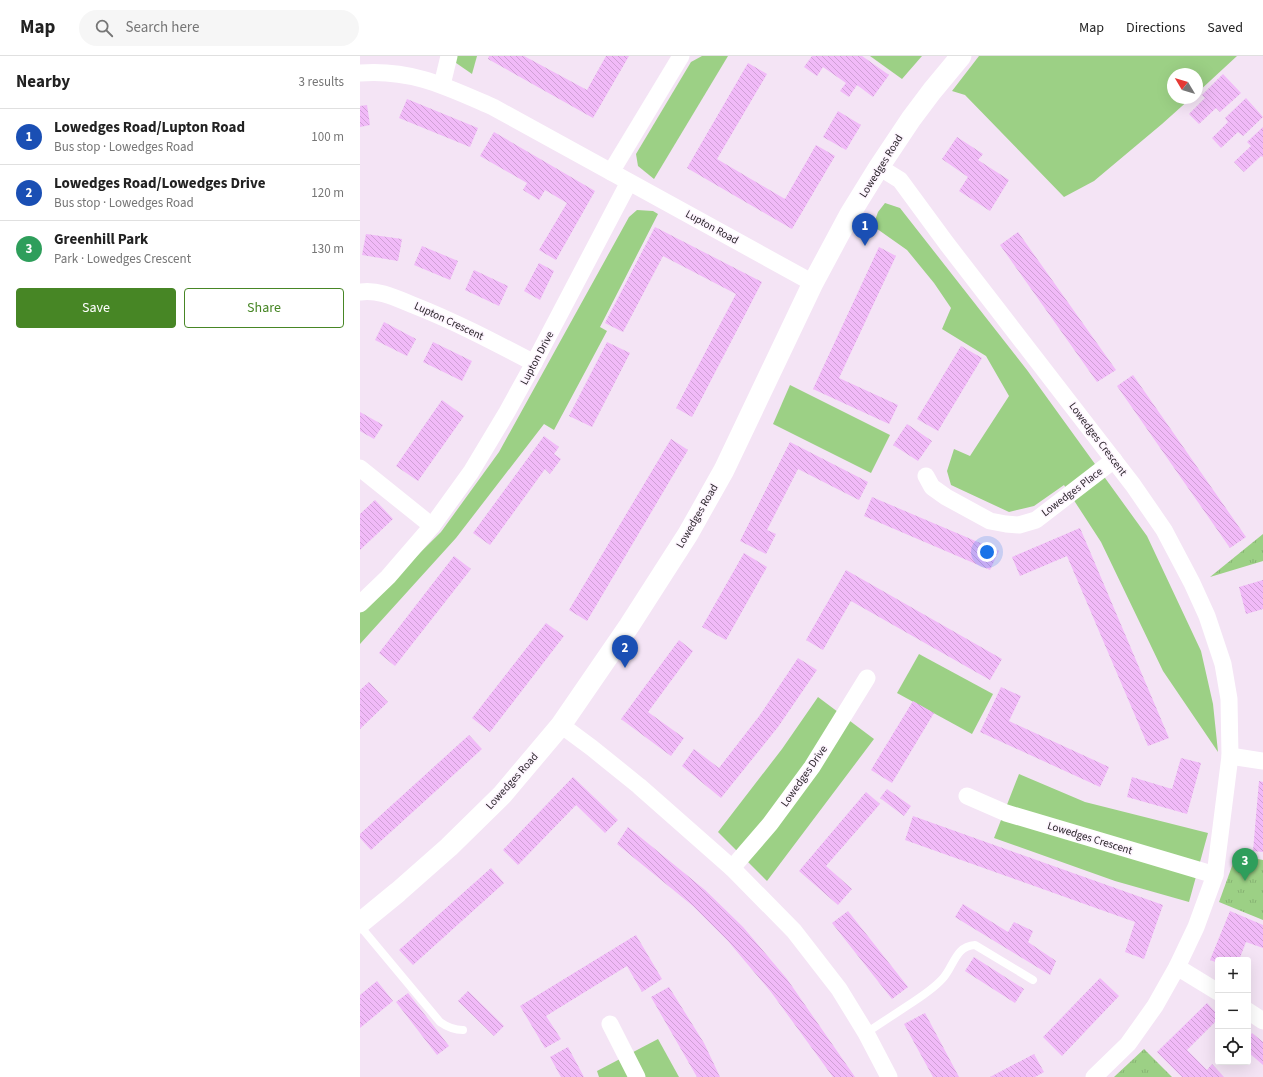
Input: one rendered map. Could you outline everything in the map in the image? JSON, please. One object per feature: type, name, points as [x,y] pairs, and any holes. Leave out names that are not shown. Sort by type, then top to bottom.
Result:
[{"type":"street","points":[[442,85],[449,56]]},
{"type":"street","points":[[611,172],[681,56]]},
{"type":"street","name":"Lowedges Road","points":[[360,923],[449,847],[502,794],[561,725],[629,626],[688,534],[724,470],[813,283],[850,214],[879,167],[915,114],[961,56]]},
{"type":"street","name":"Lupton Road","points":[[360,73],[378,72],[413,76],[442,85],[493,107],[813,283]]},
{"type":"street","name":"Lowedges Crescent","points":[[879,167],[900,180],[947,244],[1133,485],[1164,530],[1192,583],[1207,616],[1223,664],[1229,699],[1230,756],[1215,875],[1196,927],[1177,967],[1155,1006],[1128,1044],[1094,1077]]},
{"type":"street","name":"Lupton Drive","points":[[360,604],[388,578],[432,526],[471,472],[534,363],[629,182]]},
{"type":"street","name":"Lupton Crescent","points":[[360,292],[368,290],[390,295],[435,313],[534,363]]},
{"type":"street","name":"Lowedges Place","points":[[926,476],[932,487],[946,497],[990,521],[1020,525],[1036,520],[1114,460]]},
{"type":"street","points":[[360,468],[432,526]]},
{"type":"street","name":"Lowedges Drive","points":[[732,868],[770,824],[812,767],[867,678]]},
{"type":"street","points":[[561,725],[639,786],[732,868],[794,931],[839,989],[866,1033],[889,1077]]},
{"type":"street","points":[[1230,756],[1263,761]]},
{"type":"street","name":"Lowedges Crescent","points":[[967,796],[1006,813],[1215,875]]},
{"type":"street","points":[[1177,967],[1215,990]]},
{"type":"street","points":[[1251,1014],[1263,1021]]},
{"type":"street","points":[[610,1024],[638,1077]]},
{"type":"lane","points":[[360,926],[440,1022],[447,1027],[456,1030],[463,1030]]},
{"type":"lane","points":[[866,1033],[928,992],[944,977],[952,961],[968,946],[975,945],[1034,980]]},
{"type":"green space","points":[[446,56],[477,56],[472,74]]},
{"type":"green space","points":[[702,56],[728,56],[654,179],[638,166],[636,154],[691,62]]},
{"type":"green space","points":[[870,56],[922,56],[902,79]]},
{"type":"green space","points":[[979,56],[1237,56],[1203,87],[1203,68],[1167,68],[1167,104],[1184,104],[1094,181],[1064,197],[965,95],[952,91]]},
{"type":"green space","points":[[885,203],[900,208],[1027,370],[1147,536],[1201,651],[1213,704],[1218,752],[1163,671],[1101,542],[1064,485],[1034,506],[1009,512],[951,485],[947,471],[954,449],[970,456],[1009,396],[986,356],[942,329],[951,308],[934,283],[907,250],[873,226],[878,212]]},
{"type":"green space","points":[[637,210],[653,211],[658,214],[600,327],[607,331],[554,430],[544,424],[456,538],[360,644],[360,612],[441,532],[499,452],[629,217]]},
{"type":"green space","points":[[790,385],[890,435],[871,473],[773,424]]},
{"type":"green space","points":[[1263,534],[1263,561],[1210,577]]},
{"type":"green space","points":[[919,654],[993,694],[972,734],[897,693]]},
{"type":"green space","points":[[818,697],[874,739],[767,881],[718,832],[782,749]]},
{"type":"green space","points":[[1019,774],[1085,802],[1208,833],[1189,902],[1115,881],[994,838]]},
{"type":"green space","points":[[1236,855],[1263,860],[1263,920],[1219,902]]},
{"type":"green space","points":[[658,1039],[679,1077],[599,1077],[597,1071]]},
{"type":"green space","points":[[1144,1049],[1172,1077],[1114,1077]]},
{"type":"building","points":[[489,56],[524,56],[587,90],[606,56],[629,56],[593,118],[488,59]]},
{"type":"building","points":[[812,56],[862,56],[889,75],[873,97],[857,85],[849,97],[840,91],[846,83],[823,67],[817,76],[804,67]]},
{"type":"building","points":[[748,63],[767,74],[717,159],[785,199],[816,145],[835,156],[792,229],[687,168]]},
{"type":"building","points":[[1223,74],[1241,93],[1220,112],[1216,108],[1199,124],[1189,114],[1199,104],[1203,104],[1203,100],[1205,98],[1203,94]]},
{"type":"building","points":[[1246,98],[1263,117],[1243,136],[1238,132],[1221,148],[1212,138],[1228,122],[1225,118]]},
{"type":"building","points":[[407,99],[478,128],[470,147],[399,118]]},
{"type":"building","points":[[367,105],[370,125],[360,127],[360,106]]},
{"type":"building","points":[[838,111],[861,125],[846,150],[823,137]]},
{"type":"building","points":[[1263,127],[1263,157],[1261,156],[1244,172],[1234,162],[1251,146],[1247,142]]},
{"type":"building","points":[[494,132],[595,191],[556,260],[539,250],[567,203],[545,190],[539,200],[523,190],[527,183],[480,156]]},
{"type":"building","points":[[957,137],[983,154],[978,160],[1009,180],[990,211],[959,191],[968,177],[942,159]]},
{"type":"building","points":[[655,227],[762,282],[692,417],[676,408],[736,294],[663,256],[623,332],[605,323]]},
{"type":"building","points":[[1018,232],[1116,370],[1097,382],[1000,245]]},
{"type":"building","points":[[366,234],[402,239],[398,261],[362,255]]},
{"type":"building","points":[[422,246],[458,261],[450,280],[414,265]]},
{"type":"building","points":[[879,247],[896,256],[839,378],[898,405],[889,424],[813,389]]},
{"type":"building","points":[[539,263],[554,271],[540,300],[524,291]]},
{"type":"building","points":[[474,270],[508,286],[499,306],[465,290]]},
{"type":"building","points":[[384,322],[416,339],[407,356],[375,340]]},
{"type":"building","points":[[433,342],[472,361],[462,381],[423,362]]},
{"type":"building","points":[[607,342],[630,353],[592,427],[569,416]]},
{"type":"building","points":[[961,346],[982,358],[938,431],[917,419]]},
{"type":"building","points":[[1133,375],[1246,537],[1230,548],[1117,386]]},
{"type":"building","points":[[442,400],[464,416],[418,481],[396,466]]},
{"type":"building","points":[[360,412],[383,425],[374,439],[360,431]]},
{"type":"building","points":[[907,424],[932,441],[918,461],[893,445]]},
{"type":"building","points":[[544,436],[559,447],[554,454],[561,459],[550,474],[545,469],[490,545],[473,533]]},
{"type":"building","points":[[671,439],[688,450],[587,621],[569,610]]},
{"type":"building","points":[[790,442],[868,482],[859,500],[798,469],[767,530],[776,534],[766,554],[740,541]]},
{"type":"building","points":[[872,497],[999,551],[990,570],[864,516]]},
{"type":"building","points":[[375,500],[393,519],[360,550],[360,514]]},
{"type":"building","points":[[1080,528],[1169,738],[1148,746],[1067,556],[1020,576],[1012,557]]},
{"type":"building","points":[[744,553],[767,567],[726,640],[702,627]]},
{"type":"building","points":[[454,556],[471,569],[395,666],[379,653]]},
{"type":"building","points":[[846,570],[1002,659],[990,680],[851,601],[823,650],[806,640]]},
{"type":"building","points":[[1263,580],[1263,609],[1246,614],[1239,587]]},
{"type":"building","points":[[546,623],[564,636],[490,732],[472,718]]},
{"type":"building","points":[[679,640],[693,651],[648,712],[684,738],[671,756],[621,719]]},
{"type":"building","points":[[798,658],[817,670],[778,727],[721,798],[682,766],[694,749],[719,768],[760,715]]},
{"type":"building","points":[[369,682],[388,702],[360,729],[360,690]]},
{"type":"building","points":[[1001,687],[1021,696],[1009,721],[1109,767],[1100,787],[980,732]]},
{"type":"building","points":[[913,701],[934,713],[892,783],[871,770]]},
{"type":"building","points":[[469,735],[482,749],[371,850],[360,838],[360,834]]},
{"type":"building","points":[[1181,758],[1201,763],[1187,814],[1127,797],[1132,777],[1172,789]]},
{"type":"building","points":[[573,777],[618,820],[605,833],[576,805],[518,865],[503,850]]},
{"type":"building","points":[[1259,781],[1263,782],[1263,852],[1253,851]]},
{"type":"building","points":[[887,789],[911,806],[904,816],[880,798]]},
{"type":"building","points":[[866,792],[880,804],[826,866],[852,889],[838,905],[799,871]]},
{"type":"building","points":[[913,816],[1163,905],[1144,959],[1125,952],[1135,922],[905,840]]},
{"type":"building","points":[[628,827],[705,890],[743,927],[787,979],[855,1077],[833,1077],[771,992],[728,941],[693,906],[617,844]]},
{"type":"building","points":[[491,868],[504,883],[413,965],[399,950]]},
{"type":"building","points":[[963,904],[1008,932],[1014,922],[1033,931],[1028,942],[1056,961],[1050,975],[955,917]]},
{"type":"building","points":[[848,911],[908,987],[892,999],[832,923]]},
{"type":"building","points":[[1230,911],[1263,925],[1263,948],[1246,942],[1240,957],[1215,957],[1215,962],[1210,960]]},
{"type":"building","points":[[636,935],[662,979],[642,992],[627,966],[546,1016],[561,1039],[545,1048],[520,1006]]},
{"type":"building","points":[[974,957],[1024,989],[1015,1003],[965,971]]},
{"type":"building","points":[[1100,978],[1119,996],[1062,1056],[1043,1037]]},
{"type":"building","points":[[377,981],[393,1001],[360,1028],[360,995]]},
{"type":"building","points":[[669,987],[704,1043],[720,1077],[697,1077],[651,997]]},
{"type":"building","points":[[468,991],[504,1026],[494,1036],[458,1001]]},
{"type":"building","points":[[408,993],[449,1046],[437,1055],[396,1002]]},
{"type":"building","points":[[1207,1003],[1215,1012],[1215,1022],[1187,1050],[1207,1070],[1212,1064],[1224,1077],[1182,1077],[1157,1052]]},
{"type":"building","points":[[925,1013],[959,1077],[933,1077],[904,1024]]},
{"type":"building","points":[[1252,1033],[1263,1042],[1263,1065],[1251,1055]]},
{"type":"building","points":[[568,1047],[584,1077],[561,1077],[550,1057]]},
{"type":"building","points":[[1034,1054],[1044,1072],[1035,1077],[990,1077]]},
{"type":"place","name":"Lowedges Road/Lupton Road","points":[[865,246]]},
{"type":"place","name":"Lowedges Road/Lowedges Drive","points":[[625,668]]},
{"type":"place","name":"Greenhill Park","points":[[1245,881]]}]
